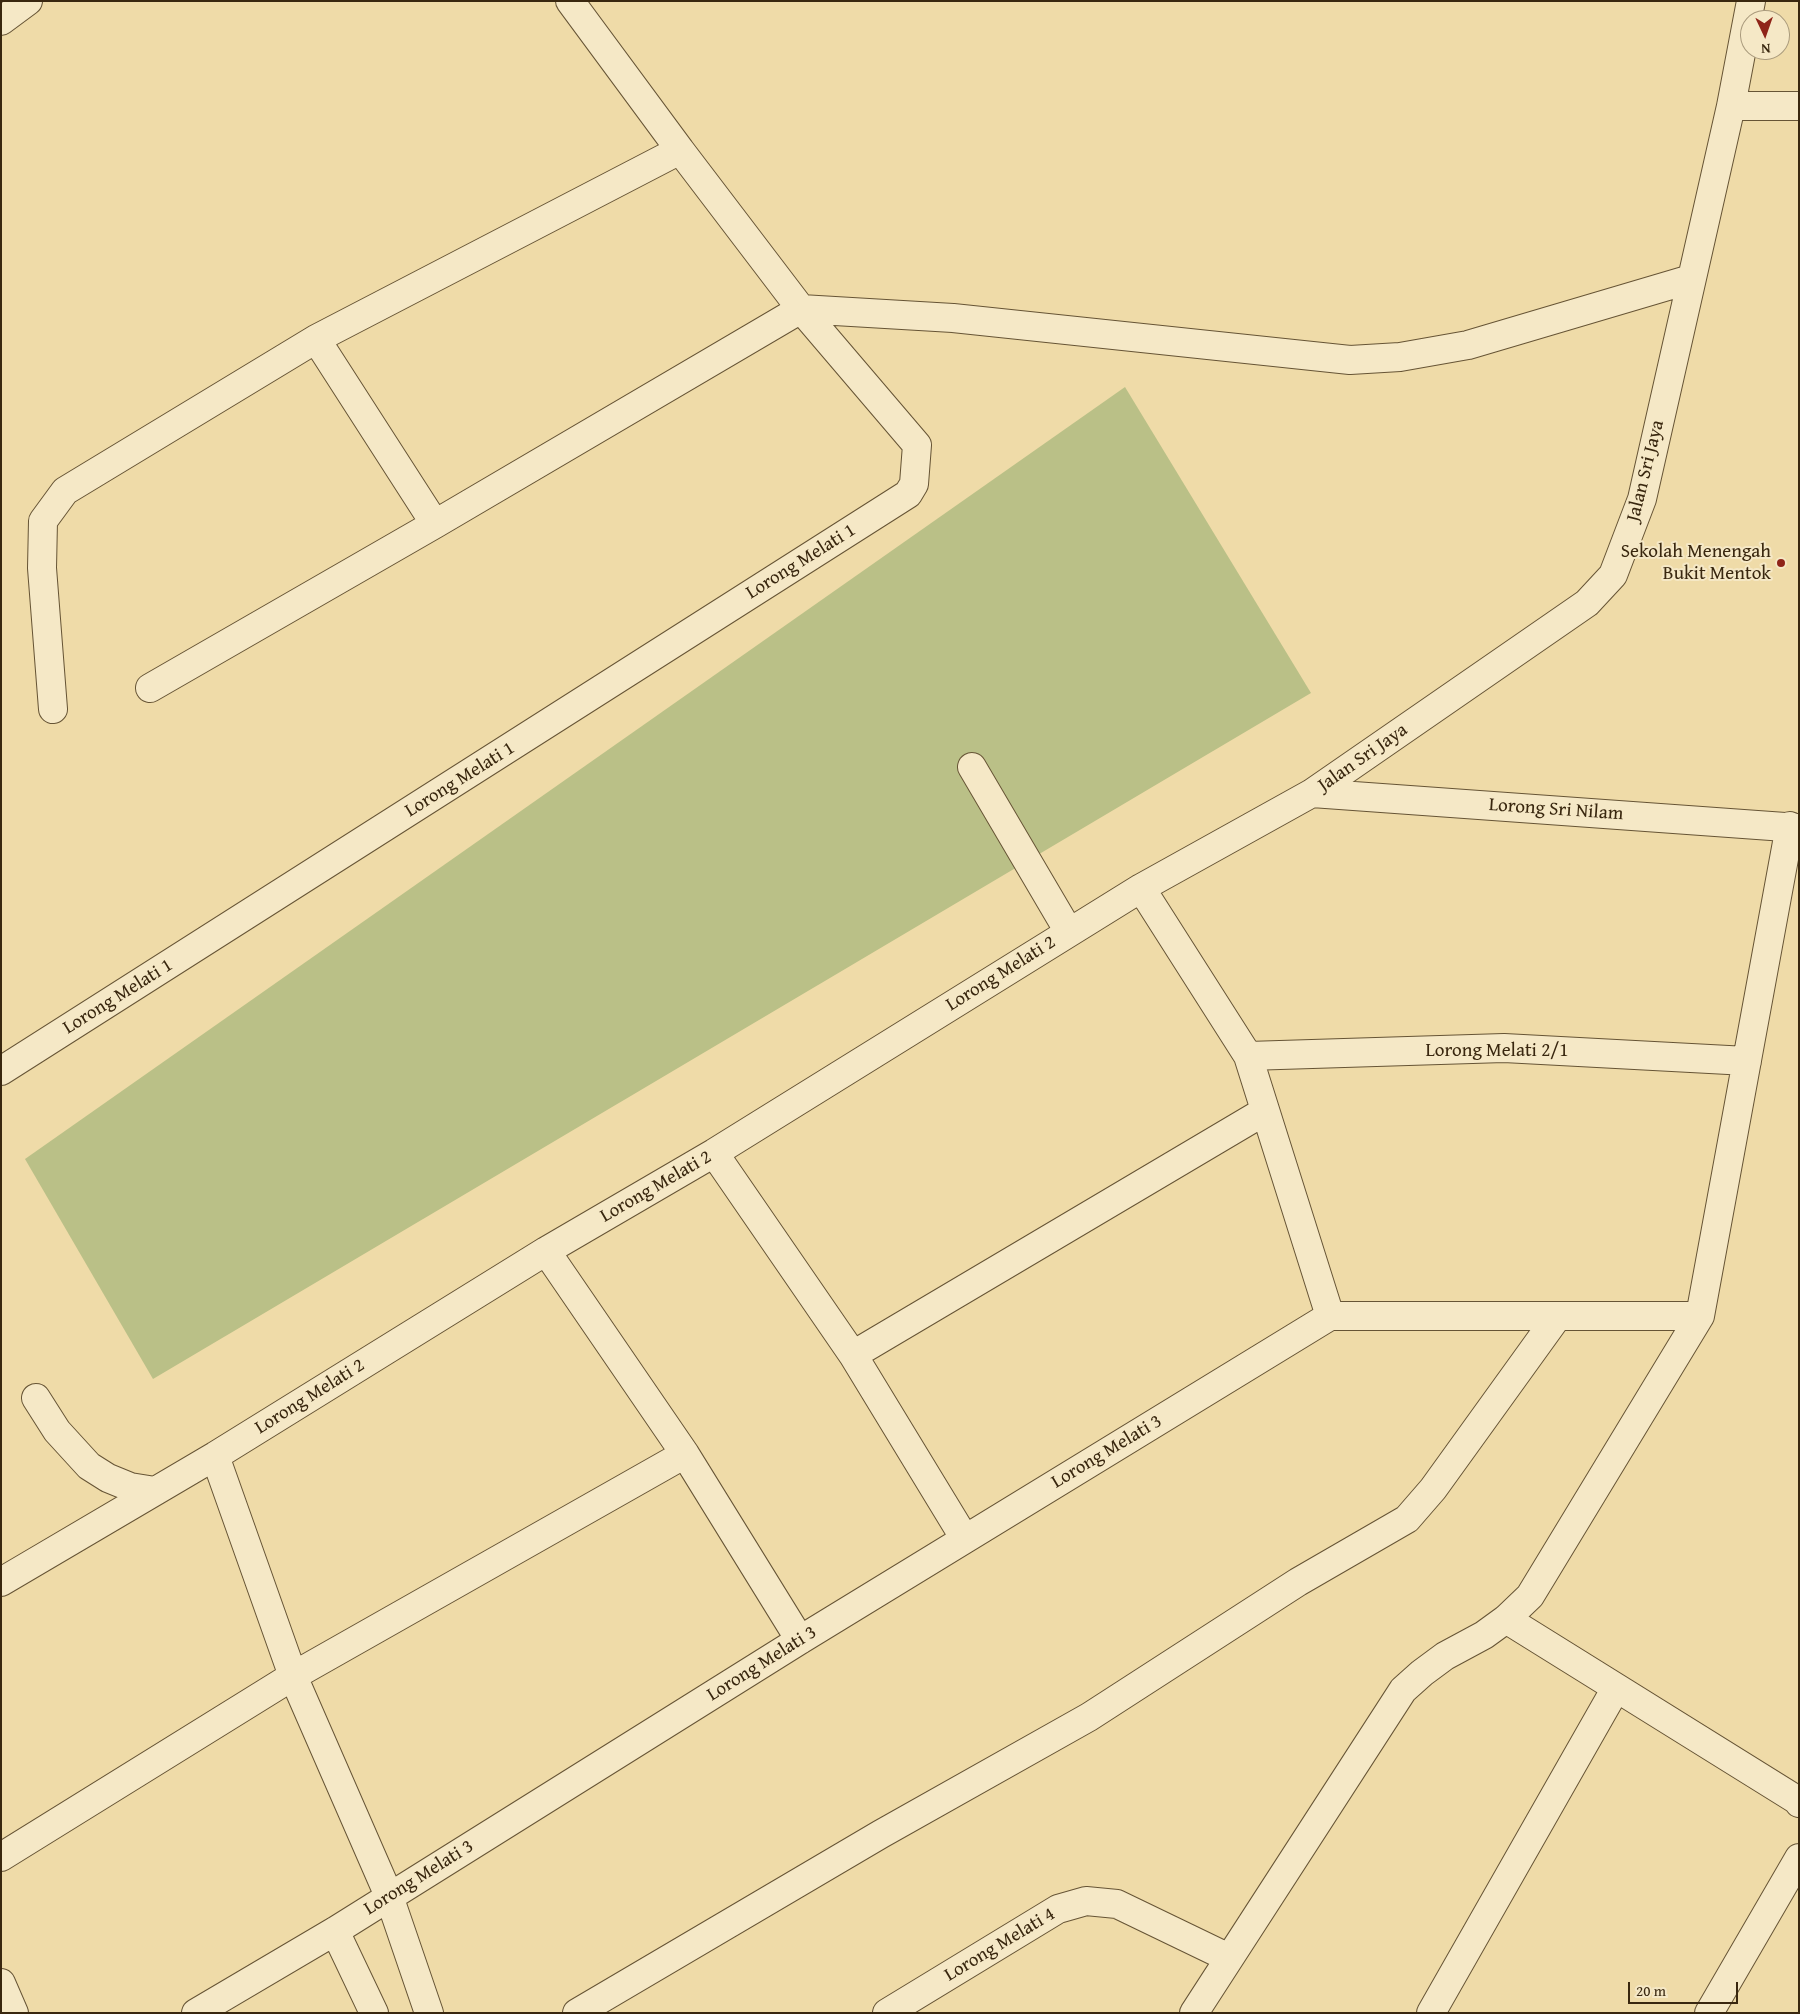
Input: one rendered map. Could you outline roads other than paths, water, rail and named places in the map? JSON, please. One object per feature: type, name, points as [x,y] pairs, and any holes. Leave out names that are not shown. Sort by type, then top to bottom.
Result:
[{"type":"street","points":[[1,21],[28,1]]},
{"type":"street","points":[[570,1],[801,309]]},
{"type":"street","name":"Jalan Sri Jaya","points":[[1312,794],[1587,603],[1613,575],[1642,499],[1731,106],[1751,1]]},
{"type":"street","points":[[1731,106],[1799,106]]},
{"type":"street","points":[[53,709],[42,568],[43,521],[65,491],[316,339],[680,150]]},
{"type":"street","points":[[150,688],[435,524],[801,309],[953,318],[1350,360],[1400,357],[1468,345],[1691,279]]},
{"type":"street","name":"Lorong Melati 1","points":[[1,1071],[908,494],[914,484],[917,446],[801,309]]},
{"type":"street","points":[[316,339],[435,524]]},
{"type":"street","points":[[972,767],[1069,932]]},
{"type":"street","name":"Lorong Sri Nilam","points":[[1312,794],[1794,827]]},
{"type":"street","name":"Lorong Melati 2","points":[[1,1582],[215,1456],[546,1251],[714,1153],[1141,888],[1312,794]]},
{"type":"street","points":[[1194,2013],[1403,1690],[1445,1656],[1484,1635],[1506,1619],[1530,1596],[1700,1316],[1747,1061],[1794,827]]},
{"type":"street","points":[[1141,888],[1248,1056],[1330,1316],[1700,1316]]},
{"type":"street","name":"Lorong Melati 2/1","points":[[1248,1056],[1504,1048],[1747,1061]]},
{"type":"street","points":[[853,1355],[1265,1111]]},
{"type":"street","points":[[714,1153],[853,1355],[965,1539]]},
{"type":"street","points":[[546,1251],[685,1454],[800,1640]]},
{"type":"street","name":"Lorong Melati 3","points":[[196,2013],[336,1931],[800,1640],[1330,1316]]},
{"type":"street","points":[[577,2013],[881,1834],[1088,1717],[1298,1582],[1407,1519],[1439,1481],[1556,1317]]},
{"type":"street","points":[[36,1398],[57,1431],[89,1466],[108,1478],[130,1487],[155,1491]]},
{"type":"street","points":[[1,1857],[293,1676],[685,1454]]},
{"type":"street","points":[[215,1456],[293,1676],[390,1896],[429,2013]]},
{"type":"street","points":[[1506,1619],[1799,1803]]},
{"type":"street","points":[[1431,2013],[1616,1688]]},
{"type":"street","points":[[1709,2013],[1799,1858]]},
{"type":"street","name":"Lorong Melati 4","points":[[887,2013],[1058,1909],[1086,1901],[1117,1904],[1229,1958]]},
{"type":"street","points":[[336,1931],[374,2013]]},
{"type":"street","points":[[1,1982],[14,2013]]},
{"type":"place","name":"Sekolah Menengah Bukit Mentok","points":[[1781,563]]}]
